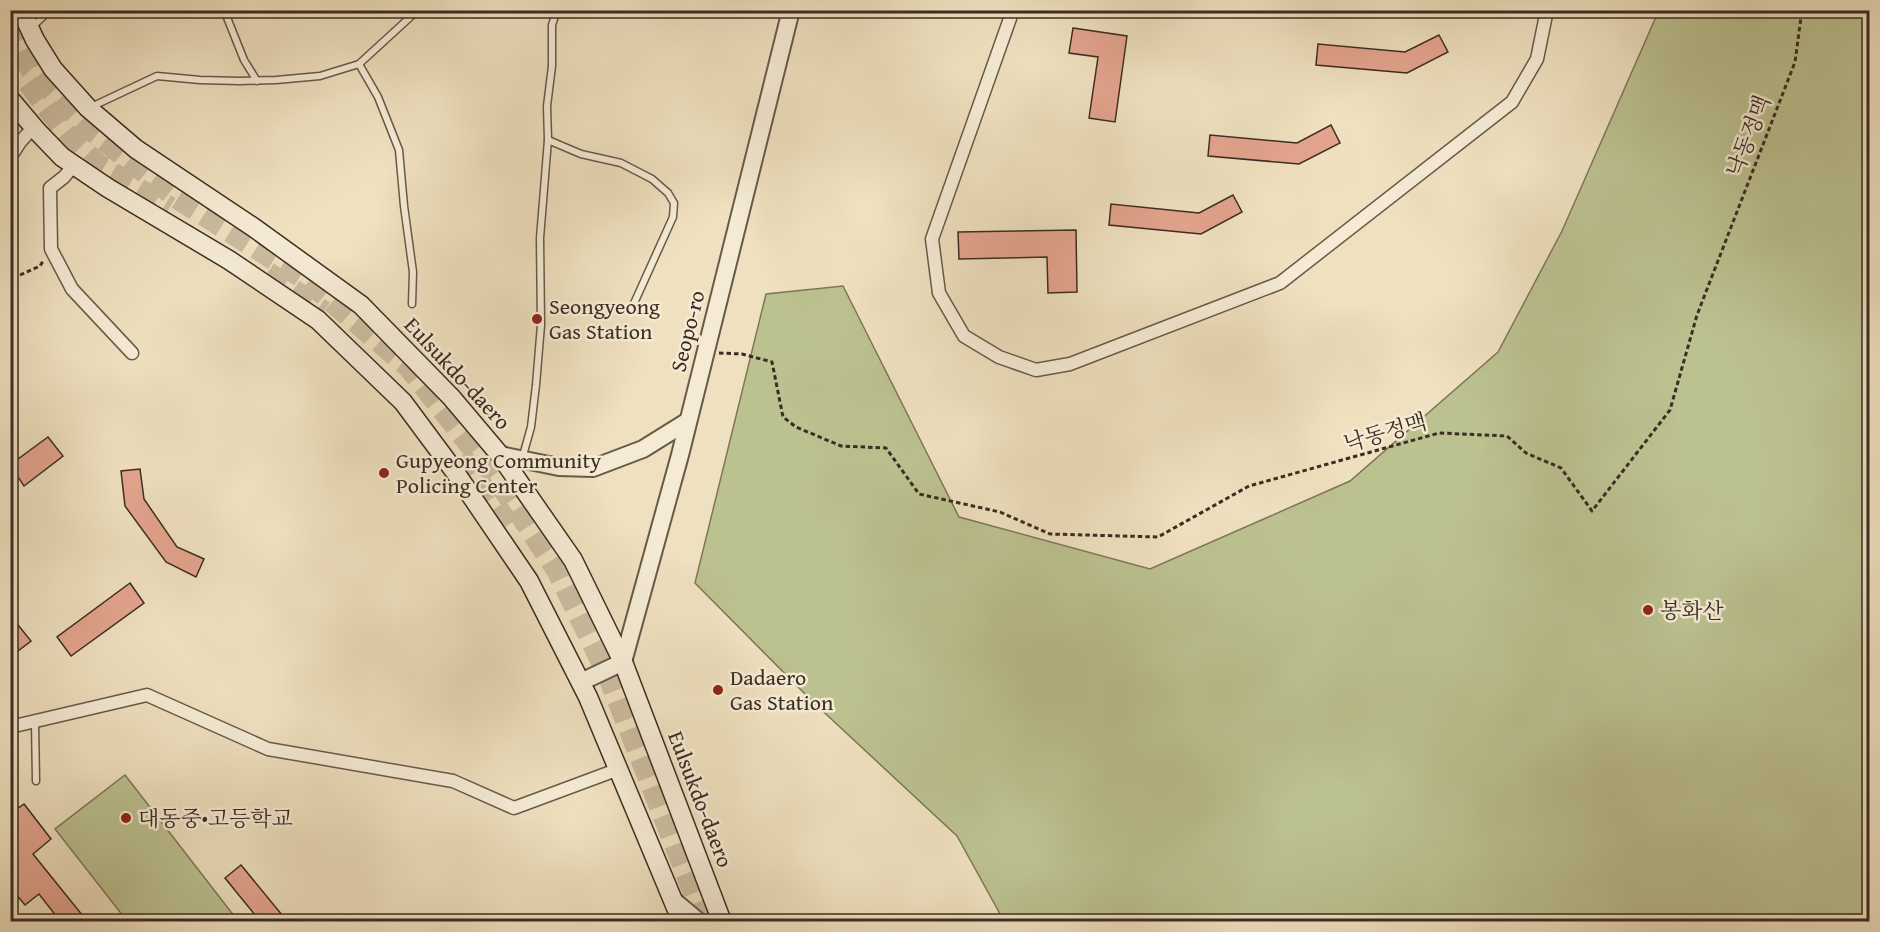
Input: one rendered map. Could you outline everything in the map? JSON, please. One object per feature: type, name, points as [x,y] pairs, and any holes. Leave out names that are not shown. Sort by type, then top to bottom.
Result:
[{"type":"main road","name":"Eulsukdo-daero","points":[[21,10],[53,69],[88,108],[136,149],[253,227],[361,305],[451,397],[500,455],[573,560],[623,662],[722,921]]},
{"type":"main road","points":[[10,99],[62,157],[108,188],[229,260],[318,320],[403,402],[455,472],[529,580],[581,682],[682,921]]},
{"type":"street","name":"Seopo-ro","points":[[623,662],[680,455],[791,10]]},
{"type":"street","points":[[1013,10],[932,239],[939,293],[964,336],[999,357],[1036,370],[1070,364],[1280,283],[1512,102],[1537,59],[1547,10]]},
{"type":"street","points":[[13,153],[34,127]]},
{"type":"street","points":[[74,165],[50,188],[51,249],[72,289],[132,354]]},
{"type":"street","points":[[500,455],[559,467],[593,468],[643,449],[688,420]]},
{"type":"street","points":[[581,682],[623,662]]},
{"type":"street","points":[[10,727],[147,695],[268,749],[453,781],[514,808],[619,769]]},
{"type":"street","points":[[674,901],[699,921]]},
{"type":"lane","points":[[30,29],[36,26],[50,10]]},
{"type":"lane","points":[[224,10],[244,60],[257,81]]},
{"type":"lane","points":[[88,108],[157,76],[200,80],[257,81],[320,76],[359,64],[418,10]]},
{"type":"lane","points":[[522,460],[531,427],[541,325],[540,238],[548,140],[547,106],[552,66],[552,26],[557,10]]},
{"type":"lane","points":[[359,64],[378,97],[399,150],[413,272],[412,304]]},
{"type":"lane","points":[[548,140],[581,154],[621,163],[652,179],[668,193],[674,203],[673,217],[631,310]]},
{"type":"lane","points":[[35,723],[36,781]]},
{"type":"path","name":"낙동정맥","points":[[706,351],[741,354],[772,362],[783,417],[796,427],[841,446],[886,448],[919,494],[1000,512],[1050,534],[1158,537],[1249,486],[1439,434],[1507,436],[1526,453],[1561,468],[1592,511],[1670,410],[1697,315],[1795,62],[1802,10]]},
{"type":"path","points":[[20,275],[40,266],[51,249]]},
{"type":"green space","points":[[1659,10],[1869,11],[1869,921],[1004,921],[957,836],[813,702],[695,583],[766,294],[843,286],[959,517],[1150,569],[1350,481],[1498,352],[1562,231]]},
{"type":"green space","points":[[125,775],[238,921],[127,921],[55,829]]},
{"type":"building","points":[[1073,28],[1127,36],[1115,122],[1089,118],[1098,57],[1069,53]]},
{"type":"building","points":[[1439,35],[1448,52],[1407,73],[1316,65],[1318,44],[1405,52]]},
{"type":"building","points":[[1331,125],[1340,143],[1299,164],[1208,156],[1210,135],[1297,143]]},
{"type":"building","points":[[1233,195],[1242,212],[1201,234],[1109,225],[1111,204],[1199,213]]},
{"type":"building","points":[[1076,230],[1077,292],[1048,293],[1047,257],[959,259],[958,232]]},
{"type":"building","points":[[48,437],[63,456],[24,486],[10,465]]},
{"type":"building","points":[[140,469],[144,499],[177,547],[204,559],[196,577],[166,562],[125,506],[121,471]]},
{"type":"building","points":[[130,583],[144,603],[71,656],[57,637]]},
{"type":"building","points":[[10,615],[31,641],[10,657]]},
{"type":"building","points":[[24,804],[51,839],[33,854],[87,921],[60,921],[39,894],[25,905],[10,887],[10,814]]},
{"type":"building","points":[[241,865],[287,921],[260,921],[225,878]]},
{"type":"tunnel","points":[[10,22],[30,69],[85,126],[176,198],[307,281],[408,367],[495,477],[557,571],[608,676],[705,922]]},
{"type":"tunnel","points":[[28,83],[66,133],[98,164],[170,207]]},
{"type":"tunnel","points":[[268,272],[324,311]]},
{"type":"tunnel","points":[[462,456],[511,527]]},
{"type":"place","name":"Seongyeong Gas Station","points":[[537,319]]},
{"type":"place","name":"Gupyeong Community Policing Center","points":[[384,473]]},
{"type":"place","name":"봉화산","points":[[1648,610]]},
{"type":"place","name":"Dadaero Gas Station","points":[[718,690]]},
{"type":"place","name":"대동중•고등학교","points":[[126,818]]}]
